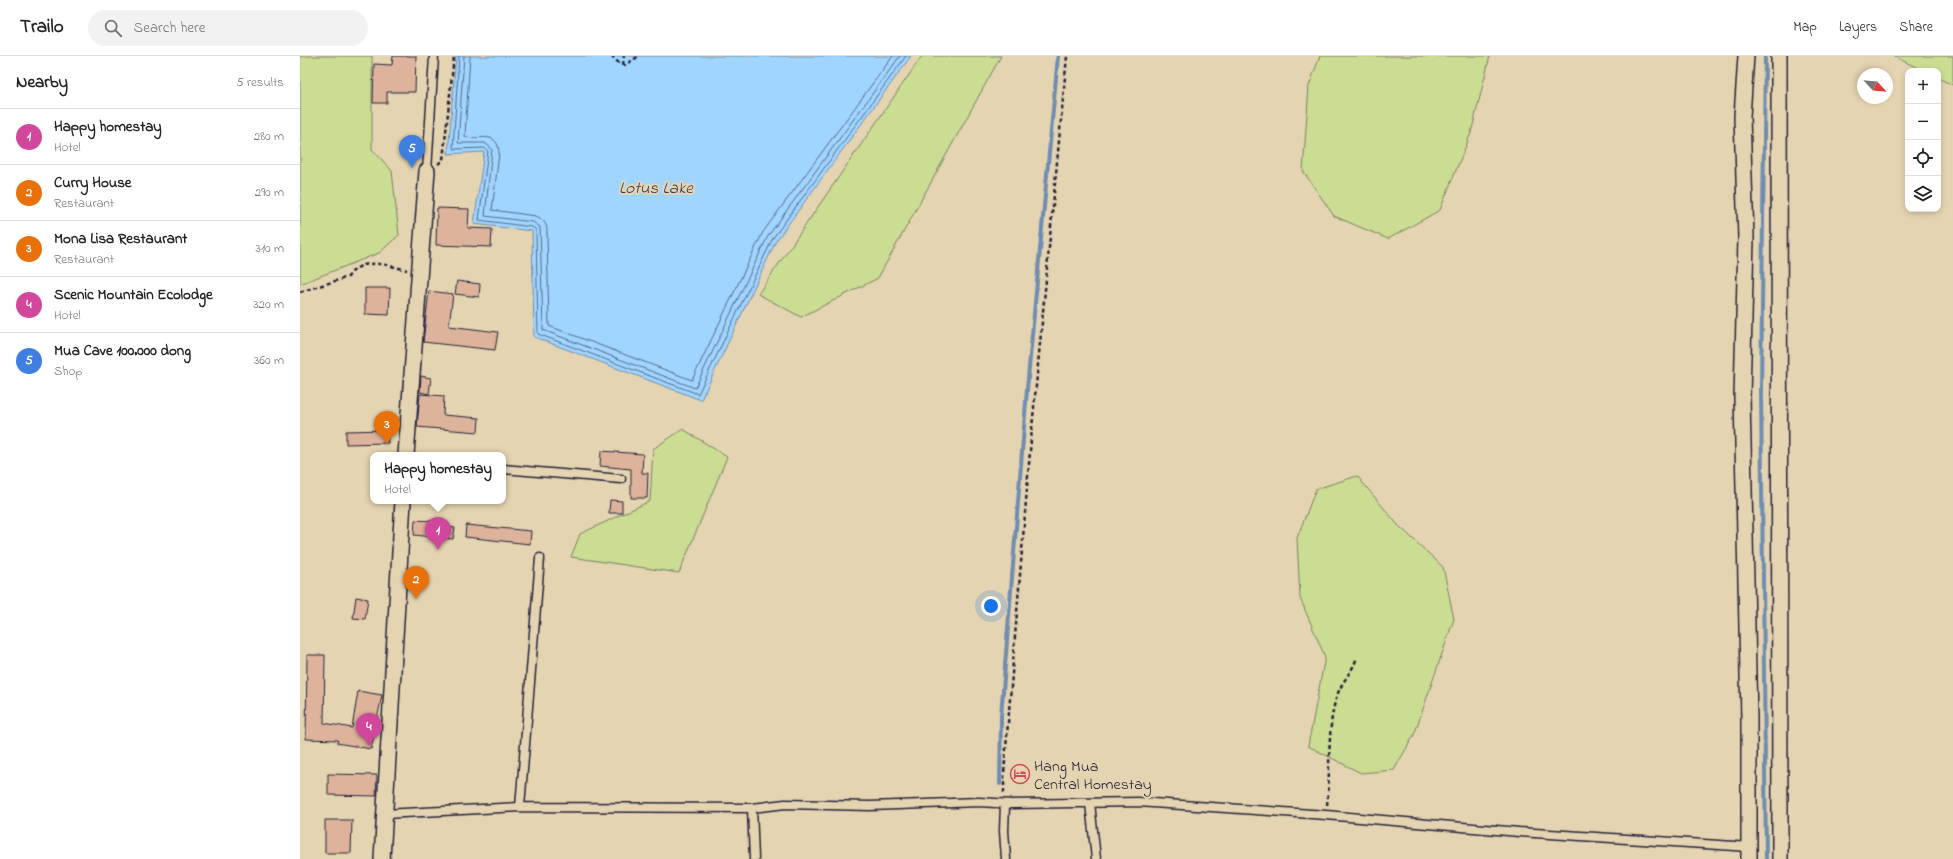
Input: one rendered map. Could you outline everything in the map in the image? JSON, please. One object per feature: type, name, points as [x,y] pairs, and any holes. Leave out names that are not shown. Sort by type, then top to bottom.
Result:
[{"type":"street","points":[[1746,56],[1742,117],[1746,238],[1742,397],[1750,853]]},
{"type":"street","points":[[1779,56],[1780,859]]},
{"type":"street","points":[[406,452],[427,171]]},
{"type":"street","points":[[382,859],[403,504]]},
{"type":"lane","points":[[427,171],[434,56]]},
{"type":"lane","points":[[506,469],[621,479]]},
{"type":"lane","points":[[520,807],[540,558]]},
{"type":"lane","points":[[384,814],[520,807],[752,808],[785,804],[870,806],[979,802],[1005,804],[1138,802],[1326,815],[1750,853]]},
{"type":"lane","points":[[1090,803],[1096,859]]},
{"type":"lane","points":[[1005,804],[1004,831],[1006,859]]},
{"type":"lane","points":[[752,808],[754,859]]},
{"type":"path","points":[[427,171],[443,160],[454,56]]},
{"type":"path","points":[[611,56],[623,65]]},
{"type":"path","points":[[623,65],[624,56]]},
{"type":"path","points":[[623,65],[639,56]]},
{"type":"path","points":[[1005,804],[1004,773],[1018,600],[1067,56]]},
{"type":"path","points":[[300,292],[348,277],[352,270],[359,265],[376,263],[420,273]]},
{"type":"path","points":[[1326,815],[1330,783],[1331,727],[1338,693],[1354,666],[1357,657]]},
{"type":"green space","points":[[300,56],[372,56],[372,149],[392,171],[399,235],[379,253],[300,284]]},
{"type":"green space","points":[[922,56],[1001,56],[878,278],[801,317],[758,294]]},
{"type":"green space","points":[[1320,56],[1490,56],[1471,133],[1440,210],[1388,239],[1334,216],[1303,171],[1309,86]]},
{"type":"green space","points":[[1893,56],[1953,56],[1953,85],[1941,79],[1941,68],[1918,68]]},
{"type":"green space","points":[[683,429],[727,457],[679,573],[571,557],[580,534],[650,501],[653,449]]},
{"type":"green space","points":[[1357,476],[1398,525],[1443,567],[1454,619],[1414,735],[1394,770],[1361,773],[1308,746],[1325,657],[1300,598],[1297,538],[1316,489]]},
{"type":"water","name":"Lotus Lake","points":[[456,56],[911,56],[776,241],[701,400],[534,337],[532,231],[474,224],[484,152],[448,154]]},
{"type":"building","points":[[393,56],[416,56],[415,92],[387,92],[387,103],[373,103],[374,64],[392,65]]},
{"type":"building","points":[[437,208],[469,209],[468,228],[492,229],[491,247],[436,245]]},
{"type":"building","points":[[457,281],[480,284],[479,297],[455,294]]},
{"type":"building","points":[[365,288],[390,288],[389,315],[365,314]]},
{"type":"building","points":[[429,291],[453,294],[449,326],[498,332],[495,350],[423,342]]},
{"type":"building","points":[[421,376],[431,378],[429,394],[420,392]]},
{"type":"building","points":[[420,394],[444,396],[443,415],[479,418],[478,432],[417,427]]},
{"type":"building","points":[[387,430],[388,443],[346,444],[346,431]]},
{"type":"building","points":[[601,451],[643,454],[642,473],[648,473],[647,498],[631,498],[631,469],[600,466]]},
{"type":"building","points":[[610,500],[622,501],[622,513],[609,513]]},
{"type":"building","points":[[415,520],[434,521],[434,525],[455,528],[453,539],[414,535]]},
{"type":"building","points":[[466,525],[531,531],[530,544],[465,537]]},
{"type":"building","points":[[356,597],[368,599],[365,619],[353,618]]},
{"type":"building","points":[[307,655],[325,655],[324,723],[352,728],[358,691],[382,695],[371,749],[337,743],[338,740],[306,739]]},
{"type":"building","points":[[328,774],[377,775],[376,796],[328,795]]},
{"type":"building","points":[[325,820],[352,820],[351,853],[325,853]]},
{"type":"waterway","points":[[1000,784],[1001,716],[1027,389],[1058,56]]},
{"type":"waterway","points":[[1765,56],[1761,391],[1766,859]]},
{"type":"place","name":"Mua Cave 100.000 dong","points":[[412,168]]},
{"type":"place","name":"Mona Lisa Restaurant","points":[[387,444]]},
{"type":"place","name":"Happy homestay","points":[[438,550]]},
{"type":"place","name":"Curry House","points":[[416,599]]},
{"type":"place","name":"Scenic Mountain Ecolodge","points":[[369,746]]},
{"type":"place","name":"Hang Mua Central Homestay","points":[[1020,774]]}]
